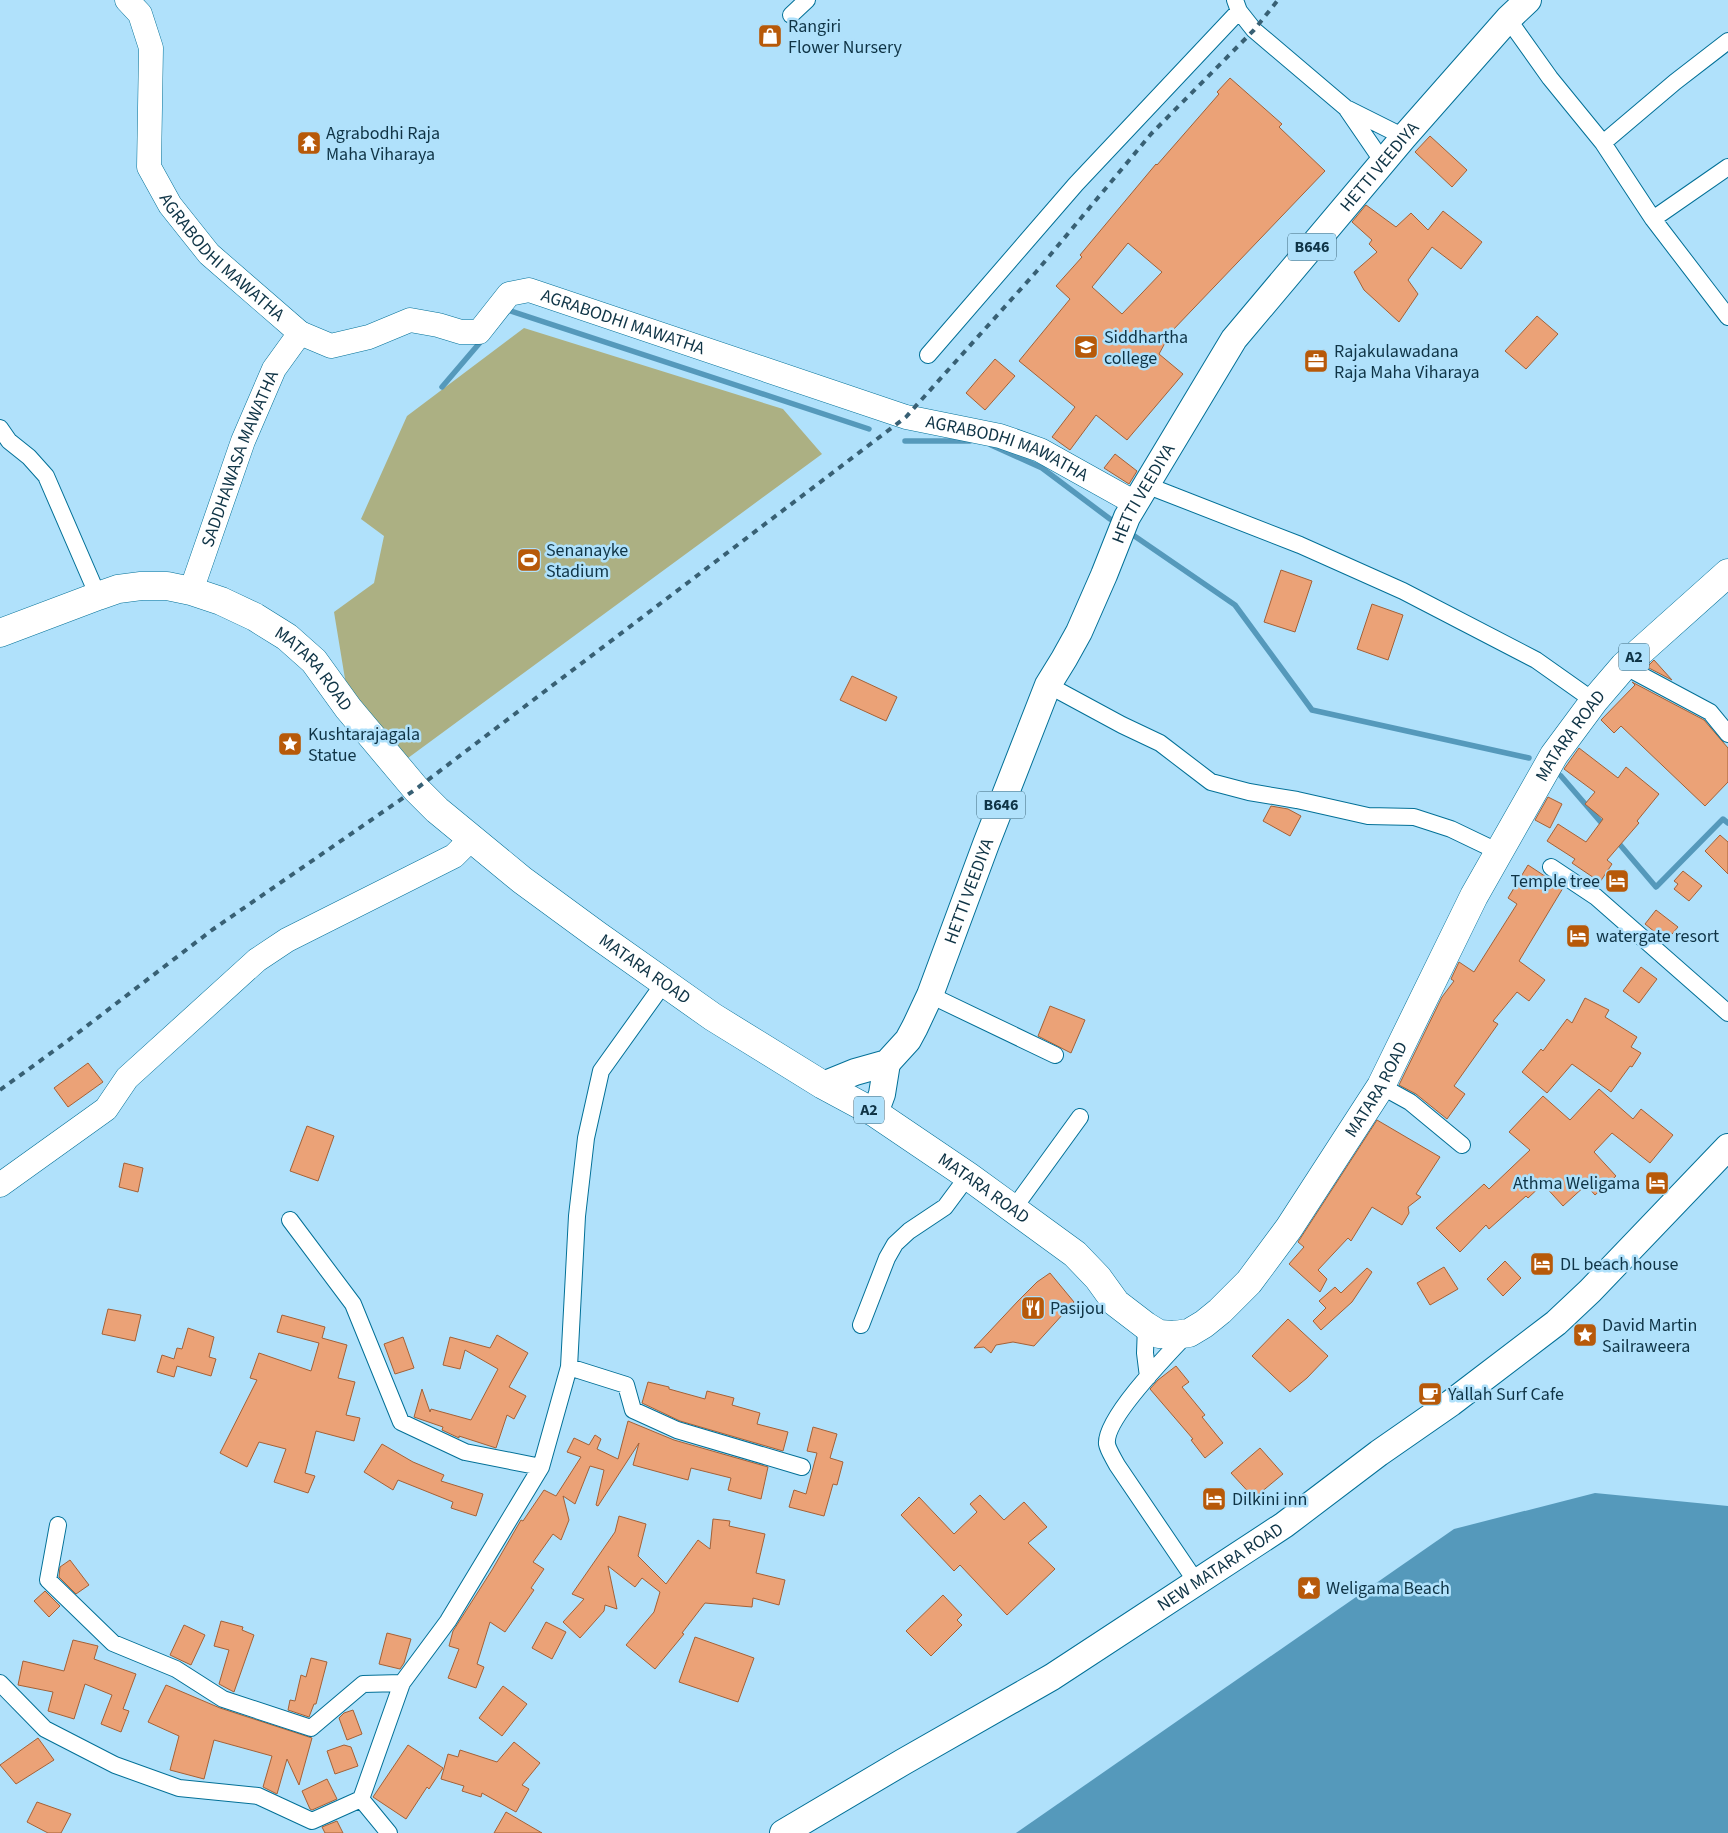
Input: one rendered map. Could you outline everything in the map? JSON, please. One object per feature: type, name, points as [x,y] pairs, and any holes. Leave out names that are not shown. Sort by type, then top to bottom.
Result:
[{"type":"highway","name":"MATARA ROAD","points":[[0,633],[118,589],[141,586],[167,586],[192,591],[221,601],[255,617],[294,643],[314,661],[348,708],[416,789],[437,810],[530,886],[712,1017],[823,1085],[875,1113],[1014,1208],[1076,1254],[1098,1278],[1116,1303],[1159,1334],[1174,1335],[1189,1333],[1204,1324],[1242,1289],[1264,1263],[1382,1086],[1474,896],[1547,766],[1594,701],[1624,666],[1728,572]]},
{"type":"main road","name":"HETTI VEEDIYA","points":[[887,1063],[908,1040],[922,1014],[1048,684],[1064,660],[1078,632],[1104,575],[1115,544],[1136,501],[1234,339],[1404,137],[1508,19],[1528,0]]},
{"type":"main road","points":[[823,1085],[855,1072],[887,1063],[882,1094],[875,1113]]},
{"type":"main road","name":"NEW MATARA ROAD","points":[[783,1833],[1052,1677],[1284,1525],[1380,1453],[1451,1403],[1556,1323],[1590,1291],[1728,1146]]},
{"type":"street","name":"AGRABODHI MAWATHA","points":[[127,0],[140,14],[151,48],[149,167],[170,205],[209,254],[300,333],[331,346],[369,336],[410,320],[438,325],[461,332],[479,332],[509,294],[530,290],[906,417],[1000,436],[1040,450],[1136,501]]},
{"type":"street","points":[[791,15],[806,0]]},
{"type":"street","points":[[928,356],[1076,184],[1237,6],[1254,30],[1346,108],[1404,137]]},
{"type":"street","points":[[1508,19],[1550,78],[1603,142],[1653,219],[1728,317]]},
{"type":"street","points":[[1603,142],[1728,41]]},
{"type":"street","points":[[1346,108],[1383,162]]},
{"type":"street","points":[[1653,219],[1728,166]]},
{"type":"street","name":"SADDHAWASA MAWATHA","points":[[192,591],[251,423],[274,369],[300,333]]},
{"type":"street","points":[[0,428],[8,441],[29,457],[46,476],[98,596]]},
{"type":"street","points":[[1136,501],[1300,545],[1403,591],[1536,660],[1594,701]]},
{"type":"street","points":[[1624,666],[1710,712],[1728,734]]},
{"type":"street","points":[[1048,684],[1122,725],[1160,743],[1211,782],[1249,792],[1297,800],[1368,816],[1414,817],[1451,829],[1499,852]]},
{"type":"street","points":[[0,1185],[106,1109],[127,1078],[257,960],[287,940],[454,856],[471,839]]},
{"type":"street","points":[[1551,867],[1596,897],[1728,1013]]},
{"type":"street","points":[[0,1683],[45,1729],[115,1765],[179,1788],[258,1796],[312,1821],[361,1799],[402,1684],[448,1621],[541,1467],[569,1367],[577,1216],[586,1138],[601,1071],[664,983]]},
{"type":"street","points":[[930,995],[1055,1055]]},
{"type":"street","points":[[1382,1086],[1410,1102],[1462,1145]]},
{"type":"street","points":[[1014,1208],[1080,1117]]},
{"type":"street","points":[[861,1325],[887,1258],[895,1244],[908,1231],[945,1207],[968,1176]]},
{"type":"street","points":[[290,1220],[353,1304],[401,1422],[465,1452],[541,1467]]},
{"type":"street","points":[[1146,1326],[1145,1353],[1148,1376]]},
{"type":"street","points":[[1189,1333],[1148,1376],[1116,1418],[1110,1430],[1107,1444],[1117,1465],[1197,1583]]},
{"type":"street","points":[[569,1367],[626,1385],[633,1410],[677,1430],[802,1466]]},
{"type":"street","points":[[58,1525],[48,1580],[113,1642],[176,1669],[223,1699],[311,1728],[363,1684],[402,1684]]},
{"type":"street","points":[[361,1799],[389,1833]]},
{"type":"green space","name":"Senanayke Stadium","points":[[524,328],[783,409],[822,454],[408,758],[346,685],[334,612],[374,583],[384,536],[361,519],[407,416]]},
{"type":"water","points":[[1595,1493],[1728,1506],[1728,1833],[1016,1833],[1454,1529]]},
{"type":"building","points":[[1230,78],[1282,124],[1279,127],[1325,171],[1171,332],[1159,354],[1183,374],[1127,440],[1096,415],[1070,450],[1052,437],[1075,407],[1019,361],[1070,299],[1056,286],[1082,257],[1080,255],[1156,164],[1219,94],[1217,92]],"holes":[[[1128,243],[1162,272],[1122,314],[1092,287]]]},
{"type":"building","points":[[1430,136],[1467,170],[1452,187],[1415,152]]},
{"type":"building","points":[[1366,205],[1396,227],[1411,213],[1428,230],[1443,211],[1482,242],[1461,269],[1432,247],[1408,280],[1418,294],[1399,322],[1364,290],[1354,272],[1377,252],[1369,244],[1372,240],[1352,222]]},
{"type":"building","points":[[1537,316],[1558,334],[1526,369],[1505,351]]},
{"type":"building","points":[[995,359],[1015,376],[985,410],[966,393]]},
{"type":"building","points":[[1115,454],[1137,471],[1129,484],[1104,468]]},
{"type":"building","points":[[1281,570],[1312,581],[1295,632],[1264,622]]},
{"type":"building","points":[[1372,604],[1403,615],[1388,660],[1357,649]]},
{"type":"building","points":[[1654,660],[1672,680],[1647,667]]},
{"type":"building","points":[[852,676],[897,697],[886,721],[840,700]]},
{"type":"building","points":[[1632,682],[1704,720],[1728,748],[1728,782],[1705,806],[1621,726],[1614,733],[1601,720],[1635,685]]},
{"type":"building","points":[[1579,748],[1618,778],[1626,767],[1659,794],[1637,821],[1639,823],[1607,860],[1612,864],[1600,882],[1572,863],[1575,859],[1547,841],[1558,824],[1586,842],[1603,819],[1585,804],[1595,792],[1564,769]]},
{"type":"building","points":[[1548,797],[1562,804],[1550,828],[1535,820]]},
{"type":"building","points":[[1271,806],[1288,809],[1301,816],[1290,836],[1263,821]]},
{"type":"building","points":[[1720,835],[1728,842],[1728,874],[1705,851]]},
{"type":"building","points":[[1528,865],[1563,888],[1519,961],[1545,980],[1529,1001],[1517,992],[1493,1021],[1498,1024],[1454,1086],[1465,1094],[1447,1119],[1416,1094],[1399,1085],[1442,997],[1454,981],[1451,979],[1459,962],[1474,972],[1517,904],[1508,898]]},
{"type":"building","points":[[1683,871],[1702,886],[1689,901],[1674,889],[1678,884],[1674,881]]},
{"type":"building","points":[[1656,910],[1678,927],[1666,941],[1645,924]]},
{"type":"building","points":[[1641,967],[1657,979],[1639,1003],[1623,991]]},
{"type":"building","points":[[1585,998],[1609,1010],[1605,1017],[1637,1037],[1631,1047],[1641,1053],[1611,1092],[1572,1064],[1547,1093],[1522,1072],[1541,1049],[1543,1051],[1567,1019],[1572,1023]]},
{"type":"building","points":[[1050,1006],[1085,1020],[1071,1053],[1038,1036]]},
{"type":"building","points":[[88,1063],[103,1082],[68,1107],[54,1088]]},
{"type":"building","points":[[1599,1089],[1633,1119],[1641,1109],[1673,1135],[1650,1163],[1612,1133],[1594,1152],[1616,1176],[1595,1195],[1586,1185],[1563,1206],[1543,1184],[1528,1198],[1526,1196],[1489,1229],[1486,1225],[1460,1252],[1436,1228],[1484,1184],[1489,1189],[1530,1150],[1509,1132],[1543,1096],[1570,1120]]},
{"type":"building","points":[[1377,1120],[1440,1157],[1416,1194],[1421,1197],[1408,1207],[1409,1213],[1402,1225],[1372,1207],[1351,1241],[1348,1238],[1318,1270],[1327,1279],[1320,1292],[1289,1264],[1304,1247],[1298,1242]]},
{"type":"building","points":[[307,1126],[334,1136],[318,1181],[290,1171]]},
{"type":"building","points":[[124,1163],[143,1168],[138,1192],[119,1187]]},
{"type":"building","points":[[1505,1261],[1521,1278],[1503,1296],[1487,1279]]},
{"type":"building","points":[[1444,1267],[1458,1289],[1430,1305],[1417,1283]]},
{"type":"building","points":[[1367,1268],[1372,1272],[1352,1302],[1321,1330],[1313,1321],[1326,1308],[1319,1301],[1335,1287],[1341,1293]]},
{"type":"building","points":[[1050,1273],[1074,1302],[1034,1346],[1013,1342],[996,1345],[991,1353],[984,1347],[974,1348],[1037,1282]]},
{"type":"building","points":[[108,1309],[141,1315],[135,1341],[102,1334]]},
{"type":"building","points":[[282,1315],[325,1327],[322,1338],[347,1345],[338,1378],[355,1382],[346,1415],[360,1418],[354,1441],[316,1431],[305,1473],[315,1476],[308,1493],[274,1482],[286,1449],[259,1442],[247,1467],[220,1453],[257,1380],[250,1378],[259,1353],[311,1371],[319,1343],[277,1332]]},
{"type":"building","points":[[1288,1319],[1328,1356],[1307,1378],[1290,1392],[1252,1356]]},
{"type":"building","points":[[188,1328],[214,1337],[209,1357],[216,1359],[211,1376],[177,1366],[174,1377],[157,1372],[162,1355],[174,1359],[177,1348],[182,1349]]},
{"type":"building","points":[[497,1335],[528,1353],[509,1387],[526,1396],[514,1419],[507,1415],[496,1448],[459,1436],[459,1438],[442,1430],[443,1427],[414,1417],[422,1389],[430,1412],[431,1409],[471,1420],[498,1369],[465,1350],[460,1369],[443,1365],[450,1337],[490,1348]]},
{"type":"building","points":[[403,1337],[414,1368],[395,1374],[384,1344]]},
{"type":"building","points":[[1176,1366],[1189,1382],[1182,1387],[1205,1415],[1202,1417],[1223,1443],[1205,1458],[1191,1440],[1193,1439],[1150,1389]]},
{"type":"building","points":[[648,1382],[705,1399],[707,1391],[734,1398],[732,1405],[760,1413],[757,1424],[788,1432],[783,1451],[680,1421],[642,1403]]},
{"type":"building","points":[[628,1421],[674,1440],[768,1467],[761,1499],[728,1490],[731,1478],[691,1468],[688,1480],[633,1465],[639,1443],[598,1506],[596,1505],[604,1470],[590,1466],[575,1504],[563,1496],[569,1520],[561,1540],[553,1534],[533,1562],[544,1569],[531,1588],[534,1590],[505,1632],[490,1622],[477,1664],[484,1667],[476,1688],[448,1678],[459,1649],[449,1646],[453,1631],[521,1520],[523,1521],[544,1490],[556,1496],[581,1457],[567,1452],[574,1438],[589,1445],[595,1435],[601,1439],[597,1449],[618,1459]]},
{"type":"building","points":[[813,1427],[837,1434],[830,1458],[843,1462],[837,1485],[833,1484],[824,1516],[789,1507],[794,1490],[806,1494],[817,1453],[807,1451]]},
{"type":"building","points":[[382,1444],[413,1462],[444,1475],[441,1481],[483,1494],[476,1516],[451,1508],[453,1502],[398,1480],[393,1490],[364,1472]]},
{"type":"building","points":[[1260,1448],[1283,1474],[1254,1498],[1231,1473]]},
{"type":"building","points":[[980,1495],[1004,1520],[1024,1502],[1047,1527],[1028,1543],[1055,1569],[1007,1615],[960,1565],[954,1571],[901,1515],[919,1497],[954,1534],[977,1512],[970,1504]]},
{"type":"building","points":[[619,1516],[646,1524],[638,1556],[666,1584],[698,1540],[710,1549],[713,1519],[730,1521],[729,1526],[765,1534],[756,1573],[785,1580],[779,1605],[753,1598],[752,1607],[705,1603],[682,1633],[684,1634],[655,1669],[626,1645],[654,1612],[660,1592],[642,1578],[635,1587],[608,1566],[617,1609],[605,1605],[604,1611],[580,1638],[563,1622],[584,1599],[572,1594],[615,1532]]},
{"type":"building","points":[[70,1560],[89,1585],[76,1594],[59,1577],[60,1567]]},
{"type":"building","points":[[45,1591],[60,1606],[49,1617],[34,1601]]},
{"type":"building","points":[[943,1595],[962,1615],[957,1620],[962,1625],[931,1656],[906,1631]]},
{"type":"building","points":[[221,1621],[243,1627],[242,1630],[254,1635],[234,1692],[219,1684],[229,1650],[214,1646]]},
{"type":"building","points":[[546,1622],[566,1632],[552,1659],[532,1648]]},
{"type":"building","points":[[184,1625],[205,1635],[191,1665],[170,1655]]},
{"type":"building","points":[[387,1633],[411,1639],[404,1663],[400,1669],[379,1664]]},
{"type":"building","points":[[695,1637],[754,1658],[738,1702],[679,1682]]},
{"type":"building","points":[[73,1640],[98,1646],[94,1659],[136,1674],[123,1709],[129,1711],[121,1732],[101,1724],[112,1695],[85,1684],[74,1719],[48,1711],[53,1692],[18,1685],[23,1661],[64,1671]]},
{"type":"building","points":[[311,1658],[327,1662],[316,1704],[314,1704],[309,1717],[288,1710],[290,1700],[295,1701],[301,1675],[306,1677]]},
{"type":"building","points":[[166,1685],[220,1708],[312,1738],[299,1785],[287,1759],[277,1794],[263,1787],[272,1756],[214,1740],[204,1779],[170,1770],[179,1736],[148,1722]]},
{"type":"building","points":[[503,1686],[527,1704],[502,1736],[479,1718]]},
{"type":"building","points":[[353,1710],[362,1734],[347,1740],[339,1718],[344,1713]]},
{"type":"building","points":[[38,1738],[54,1760],[16,1784],[0,1765]]},
{"type":"building","points":[[514,1742],[540,1763],[522,1785],[529,1789],[516,1812],[482,1793],[481,1797],[462,1791],[464,1786],[441,1779],[448,1754],[458,1757],[460,1750],[497,1762]]},
{"type":"building","points":[[344,1745],[351,1747],[358,1766],[335,1774],[327,1751]]},
{"type":"building","points":[[408,1745],[443,1768],[429,1789],[427,1787],[406,1819],[373,1797]]},
{"type":"building","points":[[327,1779],[337,1799],[312,1810],[310,1809],[302,1791]]},
{"type":"building","points":[[37,1802],[71,1814],[61,1833],[48,1833],[27,1822]]},
{"type":"building","points":[[506,1812],[542,1833],[494,1833]]},
{"type":"building","points":[[337,1821],[343,1833],[325,1833],[322,1827]]},
{"type":"waterway","points":[[505,313],[508,310],[869,429]]},
{"type":"waterway","points":[[442,387],[483,339]]},
{"type":"waterway","points":[[905,441],[970,441]]},
{"type":"waterway","points":[[991,445],[1042,468],[1110,519]]},
{"type":"waterway","points":[[1133,535],[1235,605],[1312,710],[1529,758]]},
{"type":"waterway","points":[[1561,776],[1605,827]]},
{"type":"waterway","points":[[1616,840],[1656,887],[1723,819],[1728,823]]},
{"type":"railway","points":[[0,1090],[212,930],[416,789],[906,417],[1036,272],[1151,134],[1254,30],[1278,0]]},
{"type":"place","name":"Rangiri Flower Nursery","points":[[770,36]]},
{"type":"place","name":"Agrabodhi Raja Maha Viharaya","points":[[309,143]]},
{"type":"place","name":"Siddhartha college","points":[[1086,347]]},
{"type":"place","name":"Rajakulawadana Raja Maha Viharaya","points":[[1316,361]]},
{"type":"place","name":"Senanayke Stadium","points":[[529,560]]},
{"type":"place","name":"Kushtarajagala Statue","points":[[290,744]]},
{"type":"place","name":"Temple tree","points":[[1617,881]]},
{"type":"place","name":"watergate resort","points":[[1578,936]]},
{"type":"place","name":"Athma Weligama","points":[[1657,1183]]},
{"type":"place","name":"DL beach house","points":[[1542,1264]]},
{"type":"place","name":"Pasijou","points":[[1033,1308]]},
{"type":"place","name":"David Martin Sailraweera","points":[[1585,1335]]},
{"type":"place","name":"Yallah Surf Cafe","points":[[1430,1394]]},
{"type":"place","name":"Dilkini inn","points":[[1214,1499]]},
{"type":"place","name":"Weligama Beach","points":[[1309,1588]]}]
